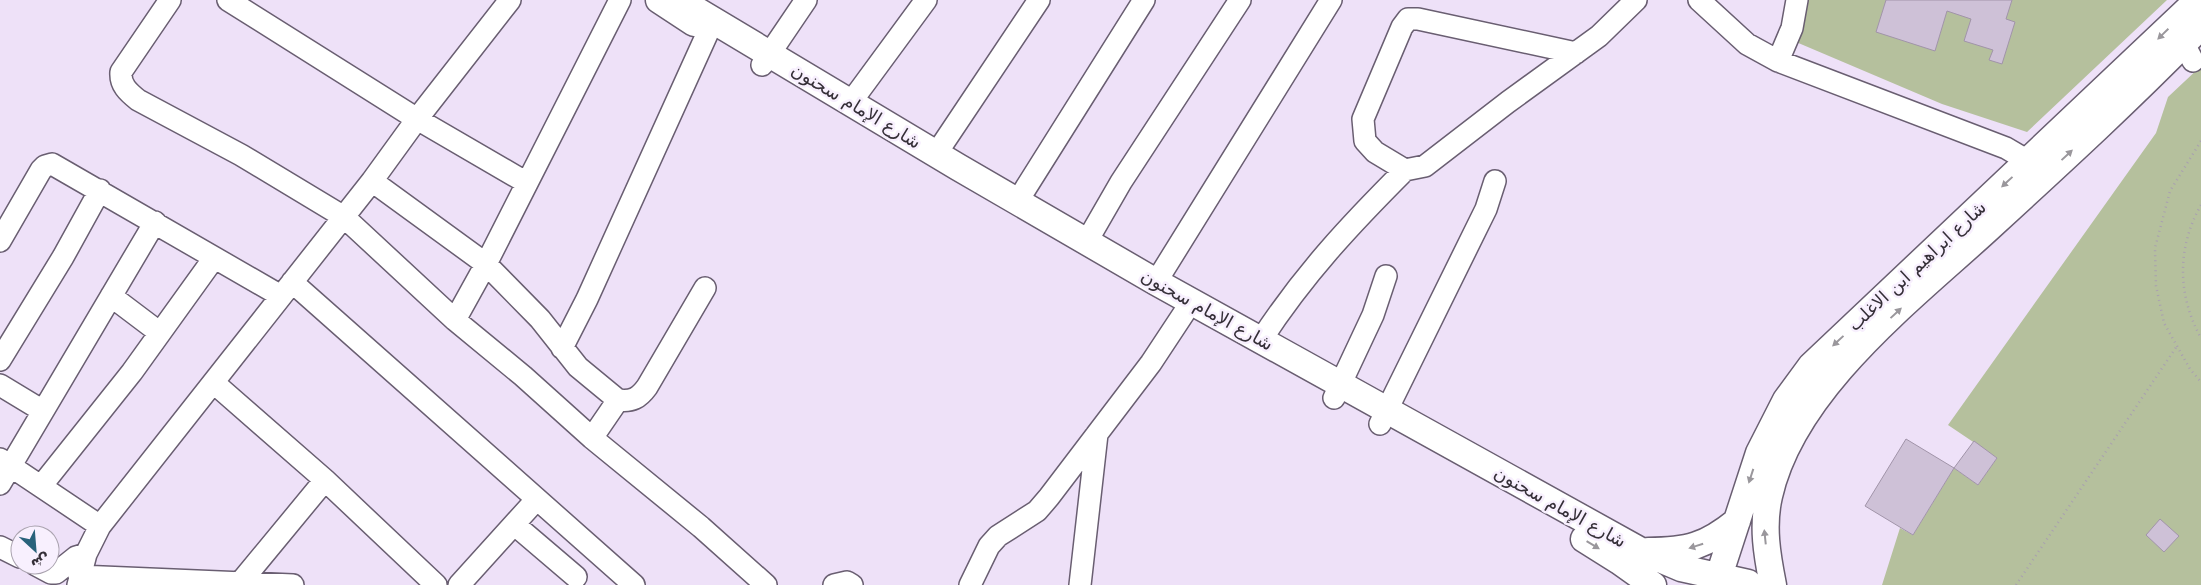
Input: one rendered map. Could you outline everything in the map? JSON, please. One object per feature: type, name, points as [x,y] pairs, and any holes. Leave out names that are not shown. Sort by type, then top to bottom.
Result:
[{"type":"main road","name":"شارع الإمام سحنون","points":[[659,0],[708,32],[851,102],[1017,202],[1261,340],[1337,391]]},
{"type":"main road","name":"شارع الإمام سحنون","points":[[682,0],[901,150],[1184,313],[1337,391],[1383,417],[1584,539],[1653,585]]},
{"type":"main road","name":"شارع ابراهيم ابن الاغلب","points":[[1740,583],[1737,521],[1759,453],[1786,400],[1811,366],[2198,0]]},
{"type":"main road","name":"شارع ابراهيم ابن الاغلب","points":[[1740,583],[1764,525],[1769,494],[1787,448],[1814,400],[1840,369],[1873,334],[2193,44]]},
{"type":"main road","name":"شارع الإمام سحنون","points":[[1383,417],[1640,551],[1681,568],[1740,583]]},
{"type":"main road","points":[[1640,551],[1675,551],[1697,547],[1716,538],[1737,521]]},
{"type":"street","points":[[170,0],[121,72],[120,79],[128,92],[138,100],[241,155],[344,217],[455,320],[523,376],[592,438],[701,527],[766,585]]},
{"type":"street","points":[[228,0],[417,119],[527,183]]},
{"type":"street","points":[[293,585],[79,580],[86,554],[100,526],[344,217],[417,119],[510,0]]},
{"type":"street","points":[[455,320],[486,264],[620,0]]},
{"type":"street","points":[[766,59],[806,0]]},
{"type":"street","points":[[851,102],[926,0]]},
{"type":"street","points":[[936,154],[1039,0]]},
{"type":"street","points":[[1017,202],[1144,0]]},
{"type":"street","points":[[1087,241],[1121,182],[1240,0]]},
{"type":"street","points":[[1156,282],[1331,0]]},
{"type":"street","points":[[1261,340],[1289,296],[1342,233],[1405,170],[1425,166],[1508,102],[1576,54],[1614,23],[1636,0]]},
{"type":"street","points":[[1699,0],[1746,44],[1778,62],[2006,148],[2028,161]]},
{"type":"street","points":[[1778,62],[1792,28],[1797,0]]},
{"type":"street","points":[[1405,170],[1365,141],[1363,126],[1365,113],[1402,27],[1408,20],[1418,19],[1576,54]]},
{"type":"street","points":[[562,348],[708,32]]},
{"type":"street","points":[[0,241],[41,170],[49,164],[58,166],[214,258],[286,289],[634,585]]},
{"type":"street","points":[[372,181],[486,264],[540,319],[578,367],[618,400],[634,399],[644,391],[705,288]]},
{"type":"street","points":[[1383,417],[1486,210],[1495,181]]},
{"type":"street","points":[[0,360],[63,257],[100,190]]},
{"type":"street","points":[[0,484],[6,462],[43,411],[154,222]]},
{"type":"street","points":[[42,486],[132,372],[214,258]]},
{"type":"street","points":[[1337,391],[1372,315],[1386,276]]},
{"type":"street","points":[[111,296],[160,333]]},
{"type":"street","points":[[970,585],[989,546],[998,536],[1038,511],[1152,363],[1184,313]]},
{"type":"street","points":[[214,383],[325,480],[436,585]]},
{"type":"street","points":[[0,385],[43,411]]},
{"type":"street","points":[[592,438],[618,400]]},
{"type":"street","points":[[1080,585],[1097,433]]},
{"type":"street","points":[[6,462],[100,526]]},
{"type":"street","points":[[240,583],[325,480]]},
{"type":"street","points":[[459,585],[536,500]]},
{"type":"street","points":[[515,525],[576,577]]},
{"type":"street","points":[[60,570],[76,557],[86,554]]},
{"type":"street","points":[[834,585],[847,582],[852,585]]},
{"type":"path","points":[[2201,142],[2170,191],[2155,248],[2156,286],[2164,323],[2190,369],[2201,382]]},
{"type":"path","points":[[2201,205],[2187,237],[2182,272],[2187,306],[2201,338]]},
{"type":"path","points":[[2016,585],[2177,346]]},
{"type":"green space","points":[[1804,0],[2167,0],[2027,132],[1942,104],[1796,42]]},
{"type":"green space","points":[[2201,66],[2201,585],[1882,585],[1900,528],[1913,535],[1954,468],[1978,485],[1997,458],[1948,425],[2156,133],[2168,97]]},
{"type":"building","points":[[1886,0],[2012,0],[2006,19],[2015,22],[2002,64],[1989,60],[1993,50],[1964,41],[1971,19],[1947,11],[1935,51],[1876,32]]},
{"type":"building","points":[[1906,439],[1954,468],[1913,535],[1865,506]]},
{"type":"building","points":[[1974,441],[1997,458],[1978,485],[1954,468]]},
{"type":"building","points":[[2160,519],[2179,536],[2164,552],[2146,535]]}]
